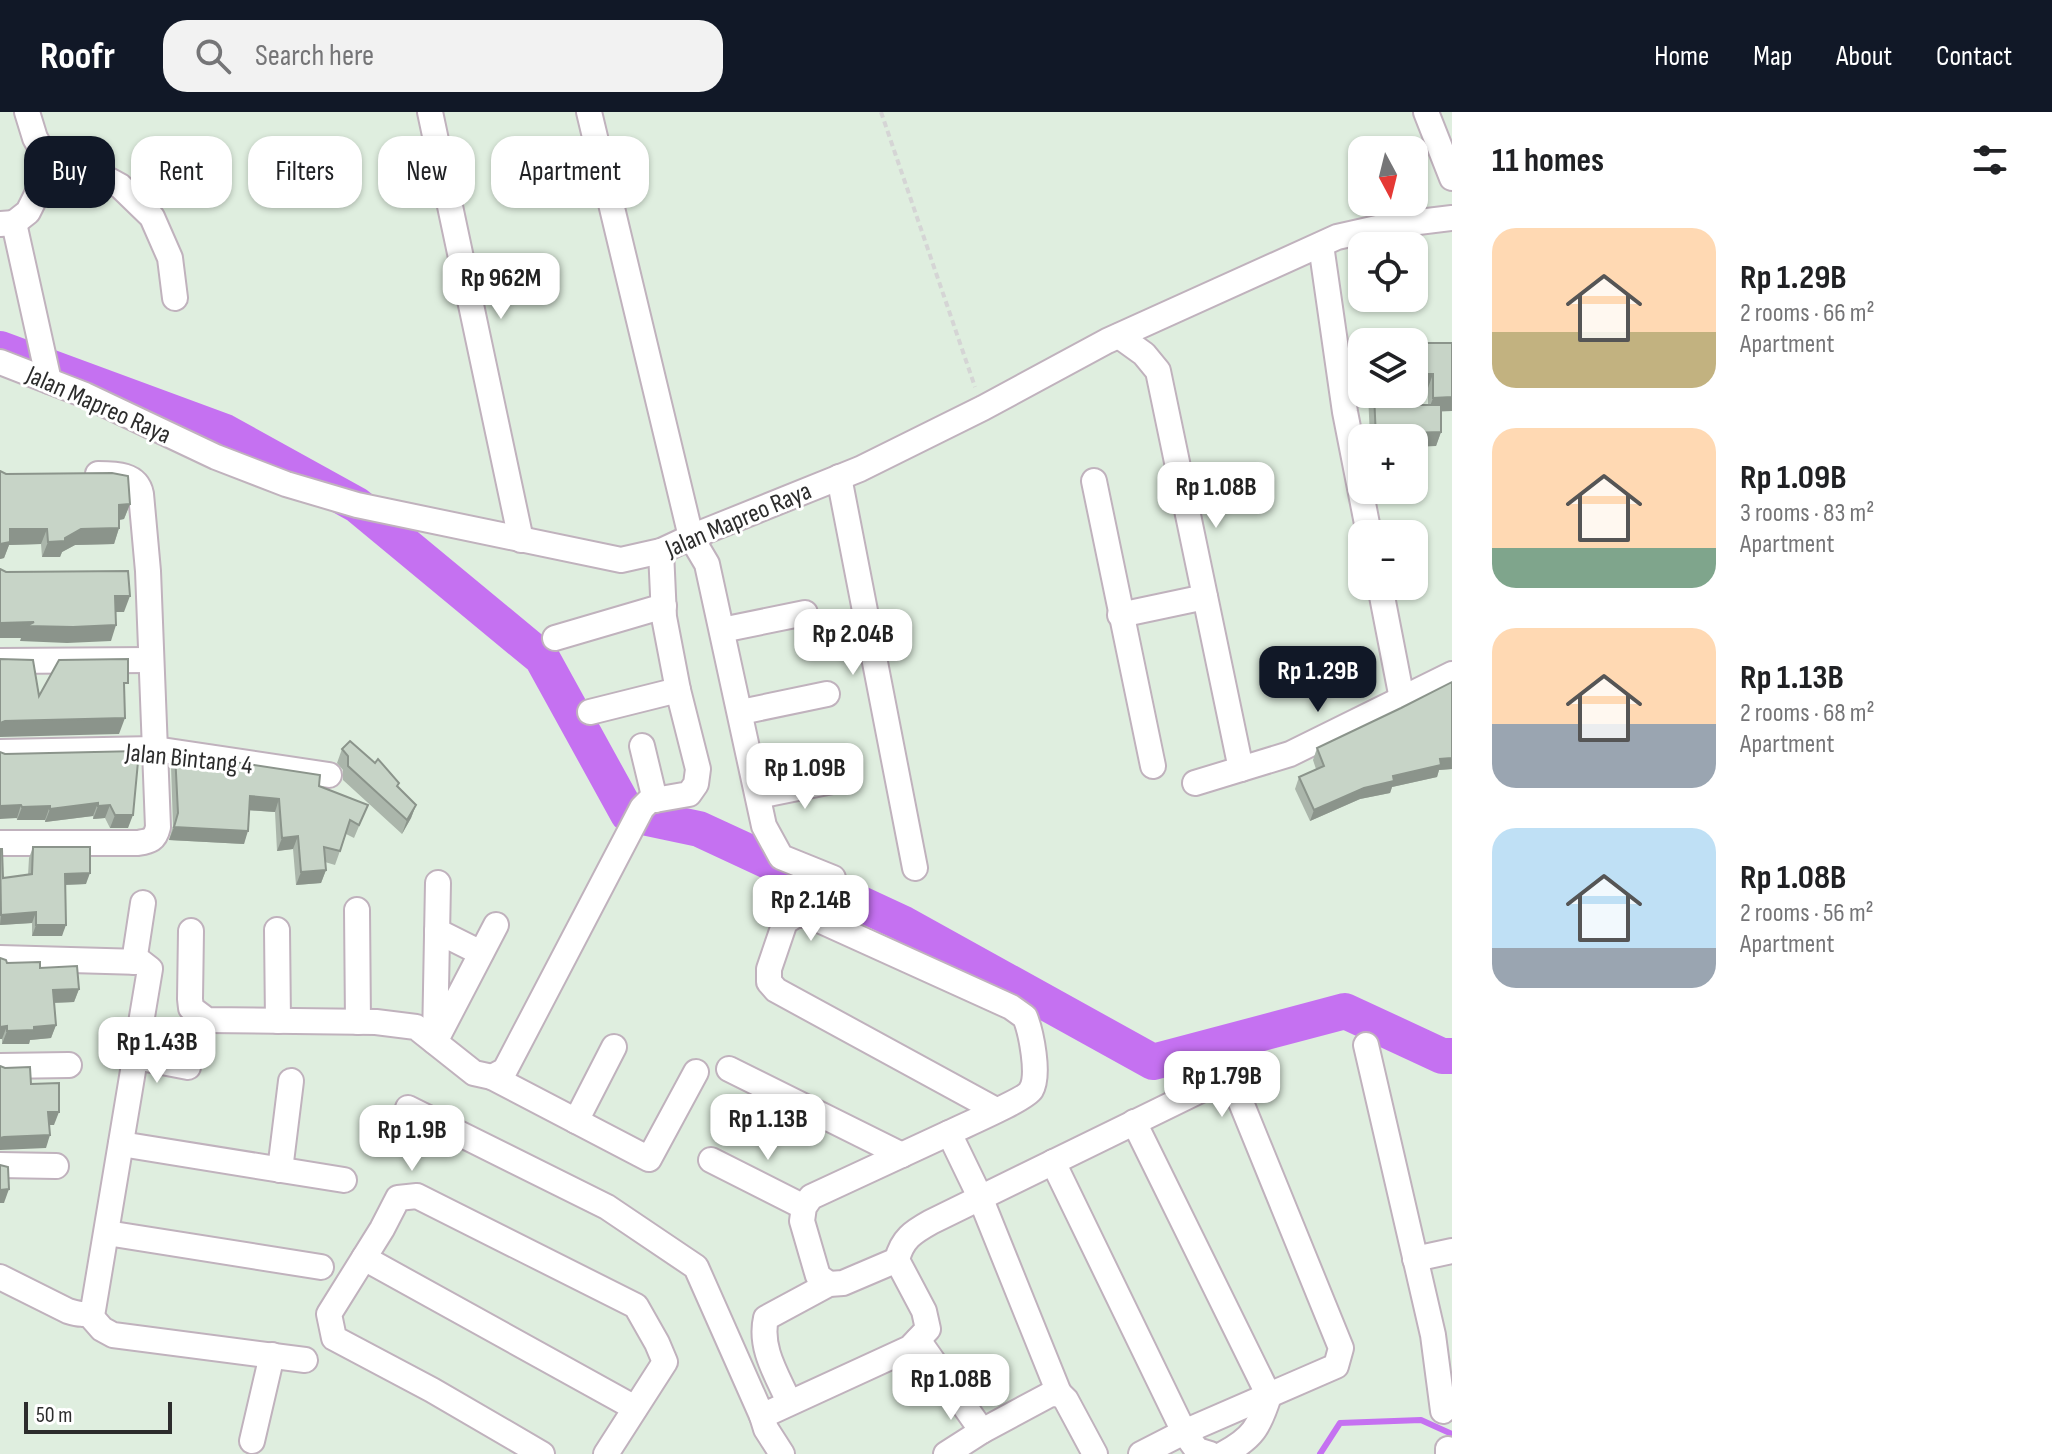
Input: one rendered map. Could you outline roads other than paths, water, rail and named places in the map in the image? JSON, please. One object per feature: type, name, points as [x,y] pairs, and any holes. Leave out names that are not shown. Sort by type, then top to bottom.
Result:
[{"type":"street","points":[[27,112],[34,136]]},
{"type":"street","points":[[430,112],[521,540]]},
{"type":"street","points":[[589,112],[691,537],[707,564],[764,826],[781,857],[833,878]]},
{"type":"street","points":[[1426,112],[1452,178]]},
{"type":"street","points":[[115,183],[152,217],[170,258],[175,298]]},
{"type":"street","points":[[30,208],[7,223],[49,381]]},
{"type":"street","name":"Jalan Mapreo Raya","points":[[0,362],[85,395],[216,457],[286,484],[357,505],[621,560],[661,551],[860,469],[1119,336],[1346,234],[1452,218]]},
{"type":"street","points":[[1321,245],[1345,412],[1366,520]]},
{"type":"street","points":[[1119,336],[1144,354],[1158,371],[1241,769]]},
{"type":"street","points":[[0,843],[138,843],[151,841],[158,827],[148,571],[139,485],[133,479],[117,474],[73,475]]},
{"type":"street","points":[[839,477],[915,868]]},
{"type":"street","points":[[1094,481],[1153,766]]},
{"type":"street","points":[[492,1077],[505,1070],[642,808],[655,800],[689,794],[696,784],[698,769],[678,690],[664,606],[661,551]]},
{"type":"street","points":[[118,571],[148,571]]},
{"type":"street","points":[[1120,615],[1205,597]]},
{"type":"street","points":[[1383,600],[1402,699]]},
{"type":"street","points":[[555,638],[664,606]]},
{"type":"street","points":[[722,630],[805,613]]},
{"type":"street","points":[[0,661],[151,660]]},
{"type":"street","points":[[1195,783],[1309,746],[1452,674]]},
{"type":"street","points":[[590,712],[678,690]]},
{"type":"street","points":[[741,712],[827,694]]},
{"type":"street","points":[[642,746],[655,800]]},
{"type":"street","name":"Jalan Bintang 4","points":[[0,752],[155,749],[329,775]]},
{"type":"street","points":[[758,796],[842,779]]},
{"type":"street","points":[[435,1042],[438,883]]},
{"type":"street","points":[[134,962],[143,903]]},
{"type":"street","points":[[357,910],[358,1022]]},
{"type":"street","points":[[829,1284],[818,1276],[802,1221],[804,1207],[811,1197],[949,1133],[996,1110],[1029,1093],[1033,1086],[1033,1051],[1025,1017],[1011,1007],[808,915],[796,915],[785,922],[769,969],[769,982],[776,990],[996,1110]]},
{"type":"street","points":[[435,1042],[496,925]]},
{"type":"street","points":[[277,930],[278,1021]]},
{"type":"street","points":[[191,931],[191,1008],[207,1020],[358,1022],[416,1027],[474,1073],[492,1077],[649,1159],[696,1072]]},
{"type":"street","points":[[437,931],[481,953]]},
{"type":"street","points":[[0,958],[134,962],[150,969],[93,1310],[88,1313],[68,1311],[0,1277]]},
{"type":"street","points":[[1366,1045],[1433,1335],[1443,1411]]},
{"type":"street","points":[[576,1121],[614,1047]]},
{"type":"street","points":[[136,1057],[188,1067]]},
{"type":"street","points":[[0,1066],[69,1065]]},
{"type":"street","points":[[729,1069],[902,1155]]},
{"type":"street","points":[[280,1170],[291,1081]]},
{"type":"street","points":[[762,1416],[910,1348],[928,1329],[924,1311],[897,1260],[900,1247],[909,1235],[980,1197],[1205,1088],[1226,1084],[1238,1095],[1341,1348],[1336,1366],[1141,1454]]},
{"type":"street","points":[[408,1108],[607,1207],[696,1267],[766,1429],[782,1454]]},
{"type":"street","points":[[1134,1122],[1269,1396],[1259,1427],[1235,1448],[1223,1454]]},
{"type":"street","points":[[949,1133],[980,1197],[1059,1393],[1066,1400],[1095,1454]]},
{"type":"street","points":[[121,1144],[344,1180]]},
{"type":"street","points":[[711,1160],[804,1207]]},
{"type":"street","points":[[1053,1162],[1184,1432],[1197,1450],[1210,1454]]},
{"type":"street","points":[[0,1165],[56,1166]]},
{"type":"street","points":[[542,1454],[334,1338],[329,1314],[398,1198],[417,1196],[636,1306],[665,1362],[606,1454]]},
{"type":"street","points":[[107,1233],[321,1267]]},
{"type":"street","points":[[1415,1259],[1452,1251]]},
{"type":"street","points":[[364,1258],[635,1408]]},
{"type":"street","points":[[789,1402],[766,1349],[763,1332],[766,1318],[829,1284],[843,1283],[897,1260]]},
{"type":"street","points":[[88,1313],[102,1329],[113,1335],[305,1360]]},
{"type":"street","points":[[918,1340],[982,1431]]},
{"type":"street","points":[[252,1441],[272,1355]]},
{"type":"street","points":[[946,1454],[982,1431],[1049,1395],[1059,1393]]},
{"type":"waterway","points":[[0,349],[225,432],[357,505],[542,658],[628,814],[699,829],[902,923],[1153,1062],[1345,1011],[1442,1056],[1452,1056]]},
{"type":"waterway","points":[[1320,1454],[1340,1423],[1421,1420],[1452,1434]]}]
